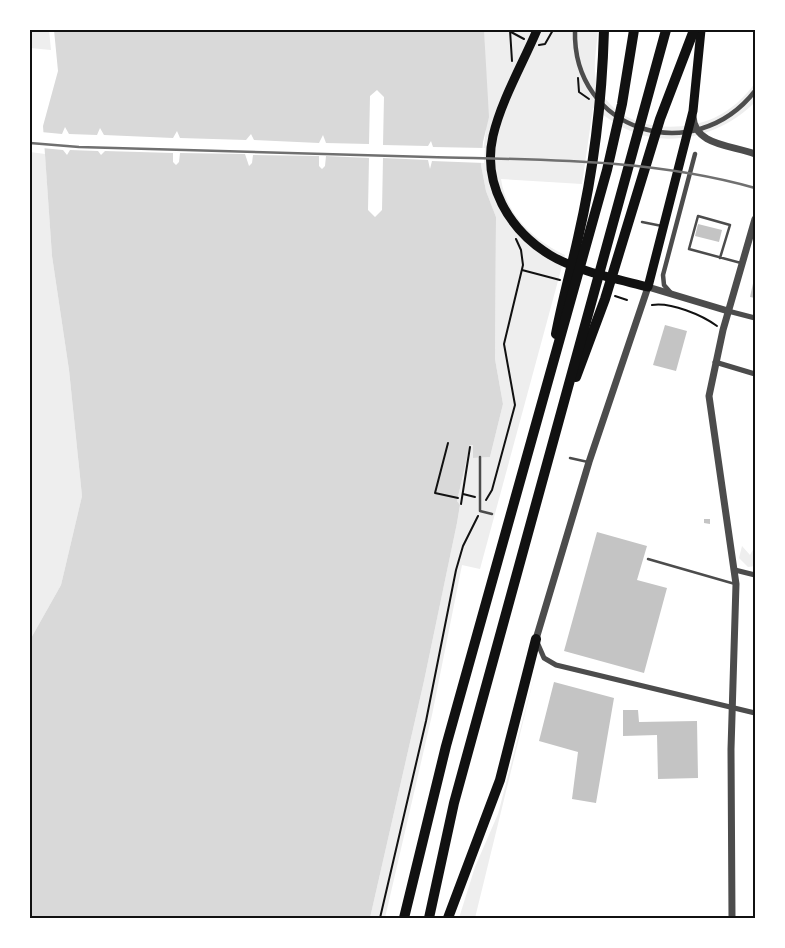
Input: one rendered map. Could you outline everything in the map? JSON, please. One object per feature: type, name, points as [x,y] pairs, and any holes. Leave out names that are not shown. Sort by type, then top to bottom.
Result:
[{"type":"highway","points":[[542,402],[592,168],[600,106],[604,30]]},
{"type":"highway","points":[[404,918],[433,796],[607,170],[622,104],[634,30]]},
{"type":"highway","points":[[428,918],[454,803],[666,30]]},
{"type":"highway","points":[[553,441],[605,299],[660,119],[694,30]]},
{"type":"highway","points":[[448,918],[496,796],[536,639]]},
{"type":"main road","points":[[537,30],[495,128],[491,160],[494,183],[505,211],[517,227],[539,248],[562,261],[648,287],[693,111],[701,30]]},
{"type":"street","points":[[575,30],[580,66],[598,97],[610,109],[634,127],[649,132],[674,134],[698,130],[719,122],[743,105],[755,91]]},
{"type":"street","points":[[693,111],[695,127],[705,139],[755,154]]},
{"type":"street","points":[[671,294],[664,285],[663,275],[696,154]]},
{"type":"street","points":[[732,918],[733,708],[736,584],[708,406],[710,383],[723,330],[755,219]]},
{"type":"street","points":[[755,318],[648,287],[589,462],[536,639],[544,658],[556,665],[755,714]]},
{"type":"street","points":[[715,362],[755,374]]},
{"type":"street","points":[[735,570],[755,575]]},
{"type":"lane","points":[[720,258],[730,226],[698,216],[689,249],[720,258],[742,264]]},
{"type":"lane","points":[[642,222],[664,226]]},
{"type":"lane","points":[[480,457],[480,511],[492,514]]},
{"type":"lane","points":[[570,458],[589,462]]},
{"type":"lane","points":[[648,559],[736,584]]},
{"type":"path","points":[[536,44],[541,46],[545,44],[553,30]]},
{"type":"path","points":[[510,31],[524,39]]},
{"type":"path","points":[[510,31],[512,68]]},
{"type":"path","points":[[380,918],[426,721],[456,570],[463,546],[492,490],[514,405],[504,344],[522,265],[521,250],[514,235]]},
{"type":"path","points":[[652,305],[662,304],[704,316],[723,330]]},
{"type":"path","points":[[448,443],[435,493],[458,498]]},
{"type":"path","points":[[461,504],[470,447]]},
{"type":"path","points":[[463,494],[480,498]]},
{"type":"shaded area","points":[[30,30],[49,30],[51,50],[30,48]]},
{"type":"shaded area","points":[[54,30],[484,30],[489,117],[483,142],[481,165],[486,191],[496,217],[495,359],[503,404],[490,457],[473,458],[473,445],[470,445],[457,501],[460,505],[457,523],[424,681],[370,918],[30,918],[30,640],[61,585],[82,496],[69,370],[52,256],[43,126],[58,71]]},
{"type":"shaded area","points":[[484,30],[598,30],[595,65],[597,84],[606,99],[617,111],[632,119],[648,124],[665,127],[682,126],[714,118],[737,103],[755,83],[755,102],[727,123],[711,131],[695,136],[677,138],[643,135],[622,127],[593,108],[582,184],[501,179],[509,204],[523,225],[543,242],[565,255],[480,569],[462,565],[432,715],[385,918],[370,918],[424,681],[457,523],[460,505],[457,501],[470,445],[473,445],[473,458],[490,457],[503,404],[495,359],[496,217],[486,191],[481,165],[486,130]]},
{"type":"shaded area","points":[[30,152],[45,154],[52,256],[69,370],[82,496],[61,585],[30,640]]},
{"type":"shaded area","points":[[742,546],[750,555],[755,546],[755,566],[748,567],[739,558]]},
{"type":"shaded area","points":[[535,673],[475,918],[459,918],[475,867],[498,814]]},
{"type":"pier","points":[[377,90],[384,97],[383,145],[428,146],[431,141],[433,147],[485,148],[484,163],[432,161],[430,169],[428,160],[383,158],[382,210],[375,217],[368,210],[369,158],[326,156],[325,166],[322,169],[319,166],[319,156],[253,155],[252,163],[249,166],[245,154],[180,153],[179,162],[176,165],[173,162],[173,153],[105,151],[101,155],[98,151],[70,150],[67,155],[63,150],[42,148],[41,132],[62,134],[65,127],[69,134],[97,135],[100,128],[104,135],[173,138],[177,131],[180,138],[246,140],[251,134],[254,140],[319,143],[323,135],[326,143],[369,144],[370,96]]},
{"type":"building","points":[[698,224],[722,230],[719,242],[695,236]]},
{"type":"building","points":[[755,280],[755,298],[750,297]]},
{"type":"building","points":[[665,325],[687,331],[676,371],[653,365]]},
{"type":"building","points":[[704,519],[710,519],[710,524],[704,523]]},
{"type":"building","points":[[597,532],[647,546],[637,580],[667,588],[644,673],[564,651]]},
{"type":"building","points":[[554,682],[614,698],[596,803],[572,799],[578,752],[539,741]]},
{"type":"building","points":[[623,710],[638,710],[639,722],[697,721],[698,778],[658,779],[657,735],[623,736]]},
{"type":"railway","points":[[30,143],[79,147],[594,162],[675,171],[755,188]]}]
